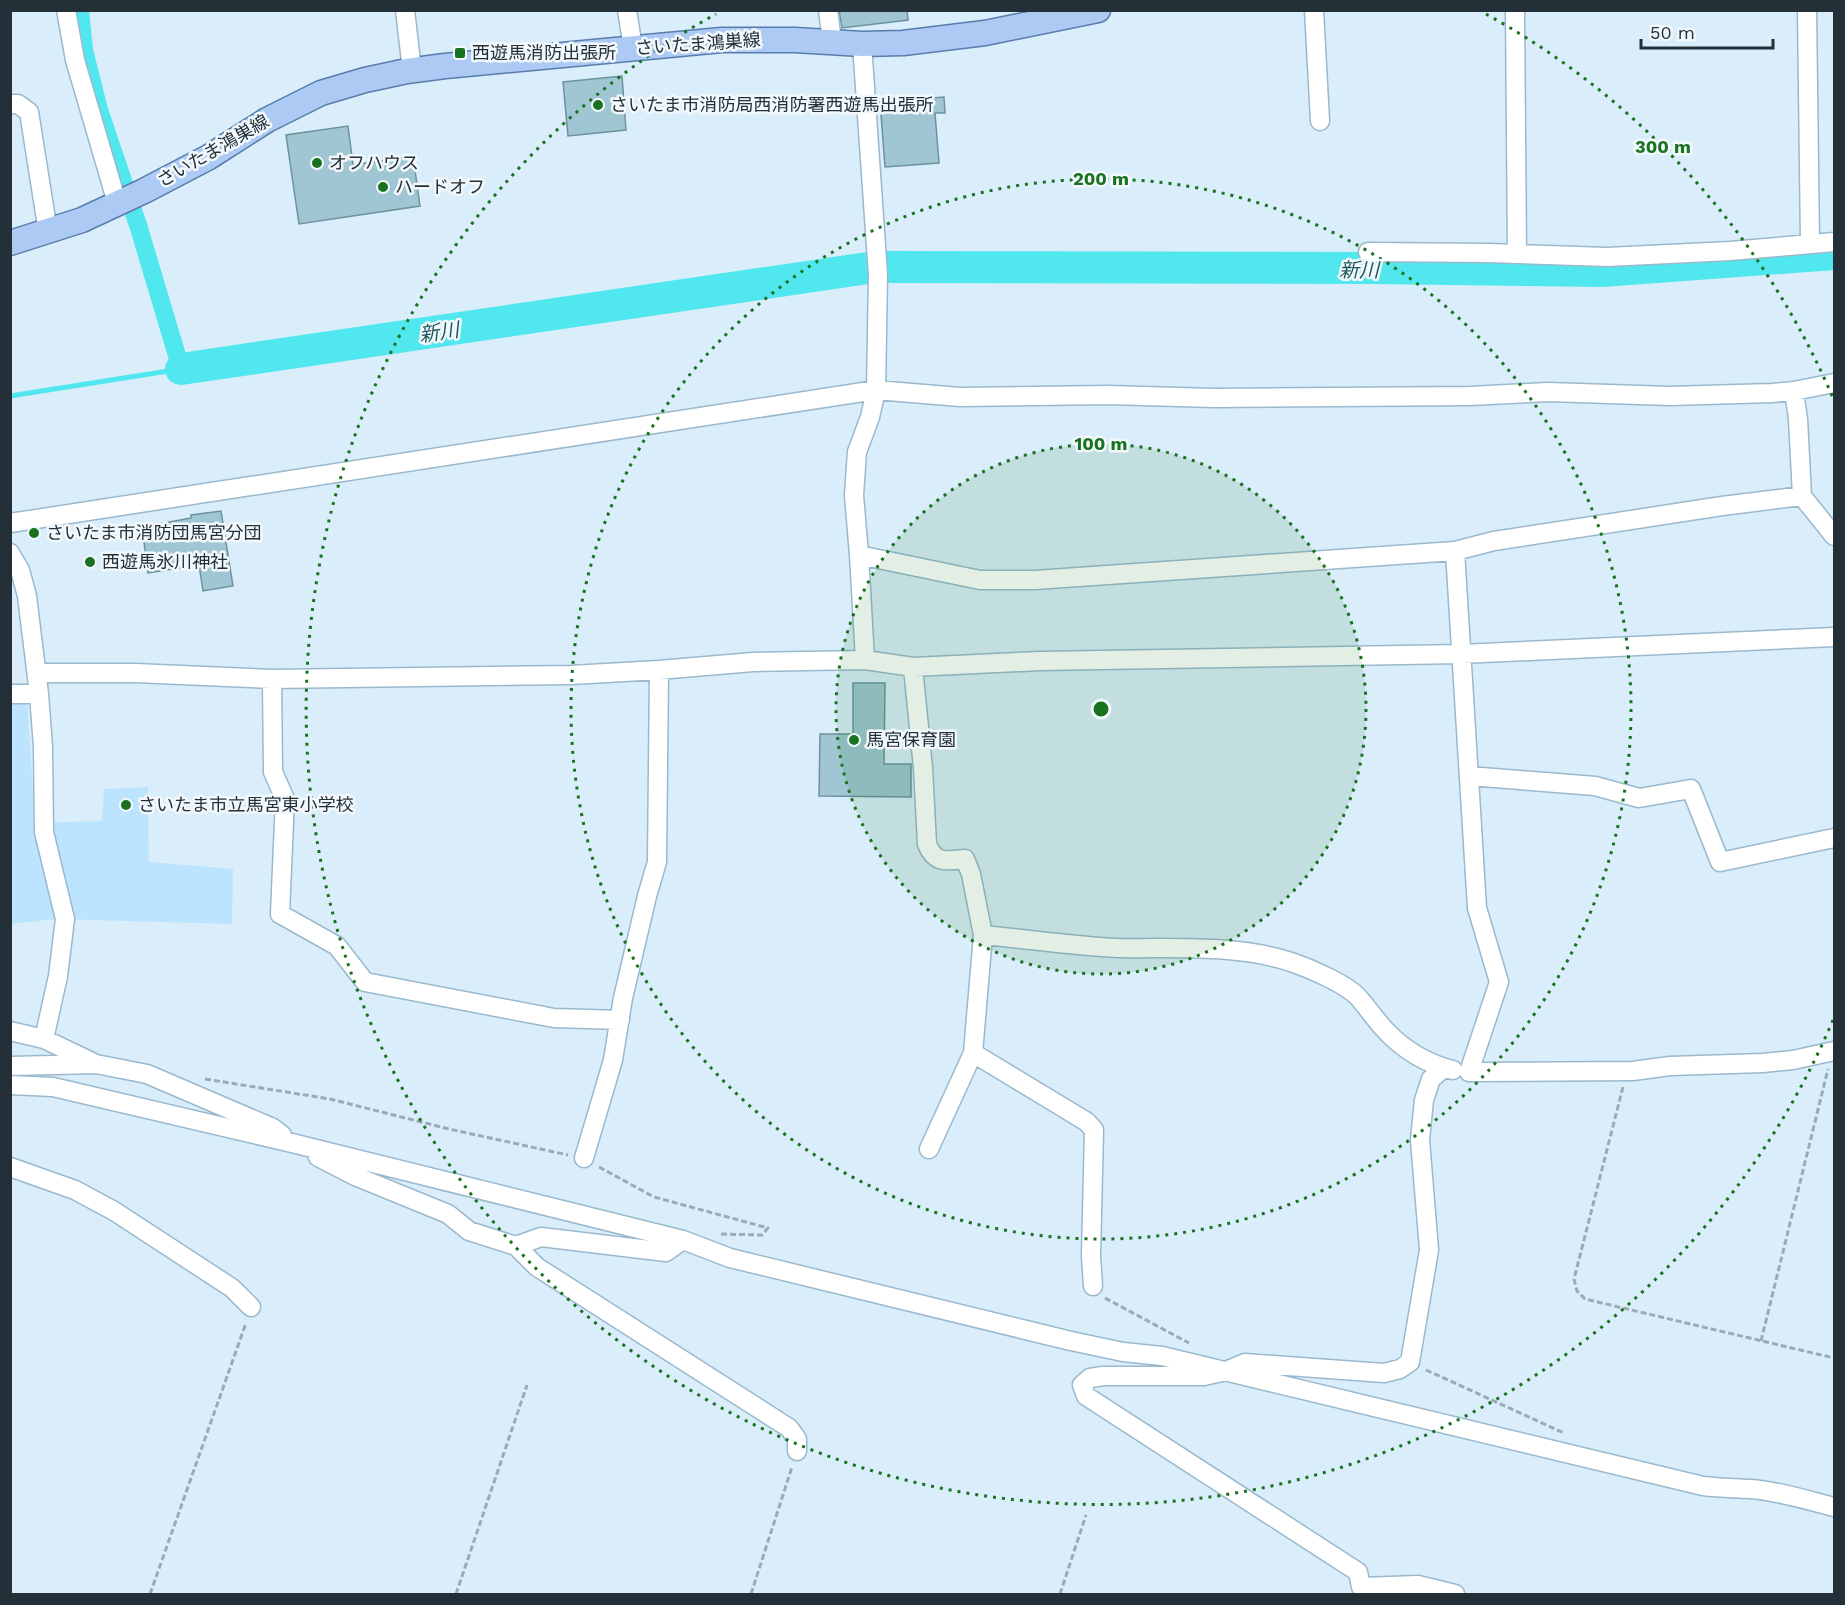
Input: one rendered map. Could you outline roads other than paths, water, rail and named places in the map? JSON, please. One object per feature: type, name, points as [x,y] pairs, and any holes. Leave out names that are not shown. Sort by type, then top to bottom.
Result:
[{"type":"main road","name":"さいたま鴻巣線","points":[[10,243],[82,220],[176,175],[267,120],[304,101],[344,85],[412,70],[722,40],[903,43],[955,38],[1056,15],[1098,10]]},
{"type":"street","points":[[66,10],[75,60],[117,203]]},
{"type":"street","points":[[405,10],[412,70]]},
{"type":"street","points":[[627,10],[633,48]]},
{"type":"street","points":[[828,10],[832,41]]},
{"type":"street","points":[[1314,10],[1320,121]]},
{"type":"street","points":[[1515,10],[1517,254]]},
{"type":"street","points":[[1807,10],[1810,244]]},
{"type":"street","points":[[862,44],[878,275],[876,390],[870,417],[857,452],[854,495],[865,660]]},
{"type":"street","points":[[10,104],[18,104],[28,112],[48,232]]},
{"type":"street","points":[[1368,252],[1607,257],[1730,251],[1834,242]]},
{"type":"street","points":[[10,524],[876,390],[960,397],[1108,394],[1214,398],[1470,396],[1548,392],[1670,396],[1794,391],[1834,382]]},
{"type":"street","points":[[1794,391],[1798,419],[1802,496],[1834,536]]},
{"type":"street","points":[[859,555],[980,580],[1035,580],[1455,551],[1494,541],[1802,496]]},
{"type":"street","points":[[1455,551],[1477,908],[1499,982],[1469,1072]]},
{"type":"street","points":[[10,553],[20,570],[27,596],[37,673],[43,747],[44,832],[65,919],[58,976],[44,1039]]},
{"type":"street","points":[[37,673],[135,673],[272,678],[571,675],[753,662],[865,660],[913,667],[1040,661],[1461,654],[1834,637]]},
{"type":"street","points":[[913,667],[923,768],[927,844],[931,854],[940,860],[965,859],[971,874],[983,935],[972,1053],[929,1149]]},
{"type":"street","points":[[584,1158],[613,1060],[647,896],[657,862],[659,670]]},
{"type":"street","points":[[272,678],[273,772],[285,799],[280,914],[337,946],[365,982],[554,1018],[620,1020]]},
{"type":"street","points":[[10,694],[39,694]]},
{"type":"street","points":[[1469,776],[1595,786],[1639,798],[1691,789],[1720,862],[1834,838]]},
{"type":"street","points":[[983,935],[1115,948],[1261,954],[1294,963],[1345,987],[1357,996],[1387,1033],[1422,1059],[1444,1068],[1469,1072],[1627,1071],[1670,1066],[1763,1063],[1833,1052]]},
{"type":"street","points":[[10,1031],[44,1039],[96,1064]]},
{"type":"street","points":[[972,1053],[1087,1122],[1094,1130],[1091,1256],[1093,1286]]},
{"type":"street","points":[[10,1066],[96,1064],[147,1074],[273,1128],[292,1143],[355,1176],[448,1214],[470,1232],[516,1246],[537,1266],[789,1428],[797,1439],[797,1451]]},
{"type":"street","points":[[1444,1068],[1431,1079],[1424,1101],[1420,1140],[1429,1250],[1410,1362],[1400,1369],[1384,1373],[1245,1363],[1226,1371],[1204,1376],[1103,1376],[1090,1378],[1082,1385],[1086,1396],[1358,1572],[1362,1587],[1418,1585],[1455,1594]]},
{"type":"street","points":[[10,1085],[53,1087],[292,1143],[683,1240],[730,1258],[1071,1341],[1123,1352],[1162,1356],[1703,1486],[1751,1489],[1834,1507]]},
{"type":"street","points":[[10,1167],[75,1190],[114,1211],[232,1288],[251,1307]]},
{"type":"street","points":[[516,1246],[541,1237],[666,1252],[683,1240]]},
{"type":"waterway","points":[[80,10],[84,50],[99,110],[139,228],[181,369]]},
{"type":"waterway","name":"新川","points":[[883,267],[1602,271],[1834,254]]},
{"type":"waterway","name":"新川","points":[[181,369],[868,268]]},
{"type":"waterway","name":"新川","points":[[10,396],[181,369]]},
{"type":"place","name":"西遊馬消防出張所","points":[[460,53]]},
{"type":"place","name":"さいたま市消防局西消防署西遊馬出張所","points":[[598,105]]},
{"type":"place","name":"オフハウス","points":[[317,163]]},
{"type":"place","name":"ハードオフ","points":[[383,187]]},
{"type":"place","name":"さいたま市消防団馬宮分団","points":[[34,533]]},
{"type":"place","name":"西遊馬氷川神社","points":[[90,562]]},
{"type":"place","name":"馬宮保育園","points":[[854,740]]},
{"type":"place","name":"さいたま市立馬宮東小学校","points":[[126,805]]}]
